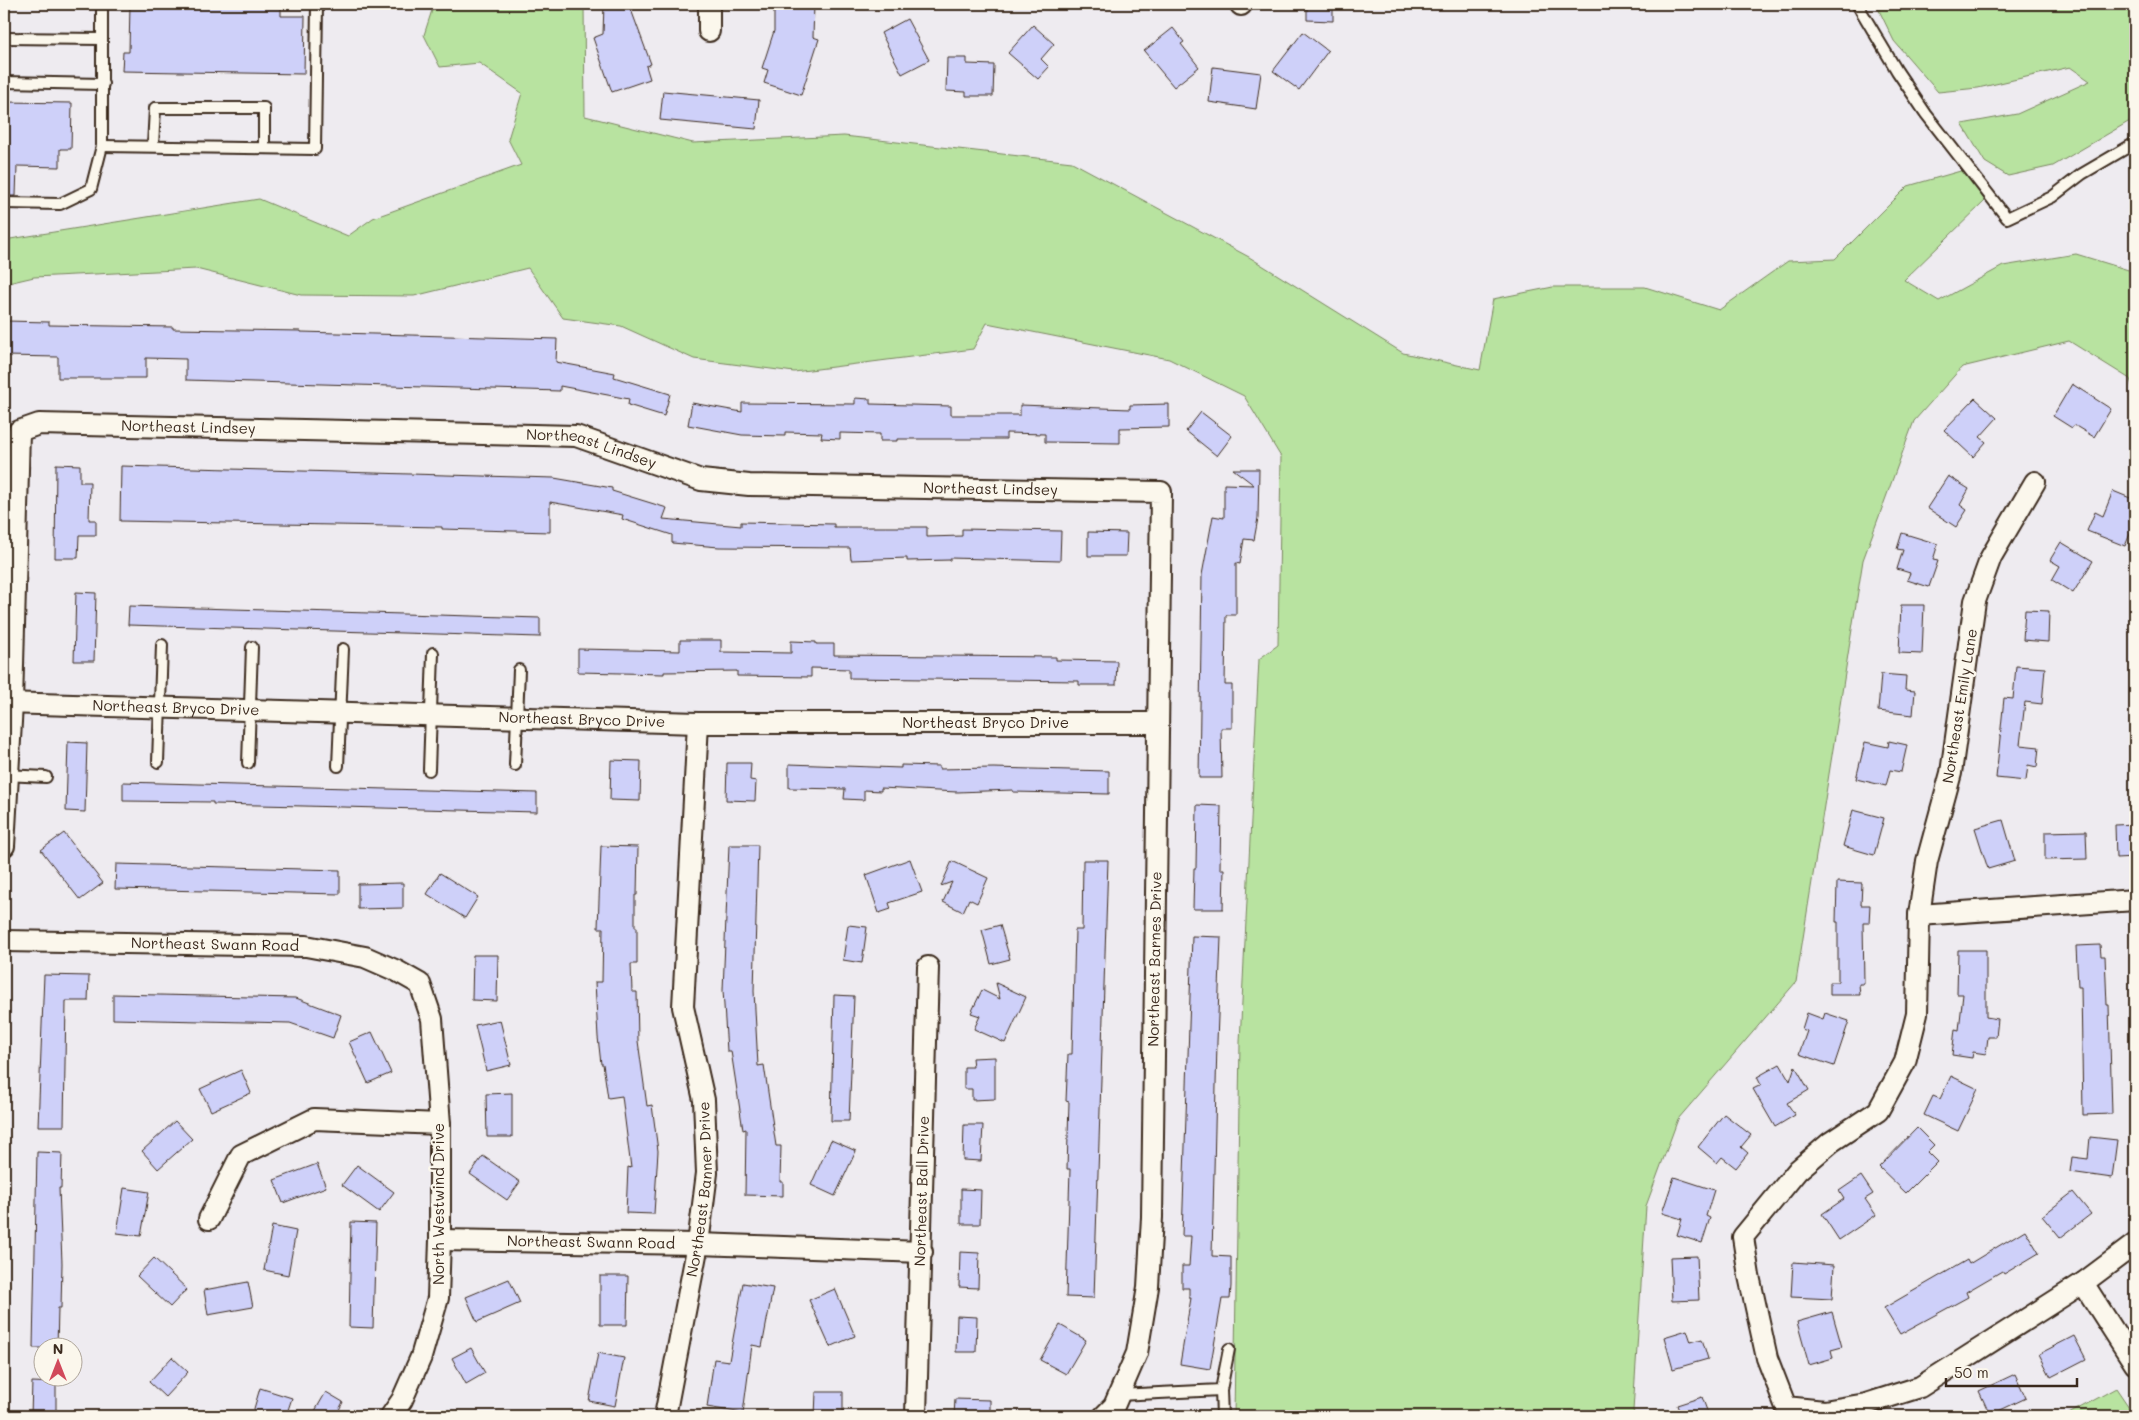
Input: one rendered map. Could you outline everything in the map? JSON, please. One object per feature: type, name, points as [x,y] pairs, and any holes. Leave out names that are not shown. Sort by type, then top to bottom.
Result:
[{"type":"street","points":[[709,4],[709,31]]},
{"type":"street","name":"Northeast Lindsey","points":[[8,704],[19,431],[39,424],[576,436],[701,480],[750,485],[1161,492]]},
{"type":"street","name":"Northeast Emily Lane","points":[[2036,482],[1991,557],[1975,601],[1951,773],[1927,861],[1919,915],[1917,1014],[1905,1062],[1878,1111],[1831,1142],[1798,1170],[1743,1237],[1749,1276],[1767,1358],[1786,1407],[1824,1411],[1866,1404],[1920,1387],[2082,1283]]},
{"type":"street","name":"Northeast Barnes Drive","points":[[1104,1416],[1114,1406],[1136,1353],[1148,1287],[1152,1217],[1161,492]]},
{"type":"street","points":[[4,846],[8,704]]},
{"type":"street","name":"Northeast Bryco Drive","points":[[8,704],[698,723],[1158,723]]},
{"type":"street","name":"Northeast Banner Drive","points":[[665,1416],[698,1244],[707,1173],[704,1100],[683,1007],[698,723]]},
{"type":"street","points":[[1919,915],[2135,900]]},
{"type":"street","name":"Northeast Swann Road","points":[[4,941],[306,946],[365,957],[397,971],[420,984]]},
{"type":"street","name":"Northeast Ball Drive","points":[[916,1416],[922,1252],[928,967]]},
{"type":"street","name":"North Westwind Drive","points":[[391,1416],[402,1400],[421,1357],[438,1298],[440,1124],[432,1019],[420,984]]},
{"type":"street","points":[[208,1220],[241,1155],[314,1119],[440,1124]]},
{"type":"street","name":"Northeast Swann Road","points":[[440,1240],[698,1244],[922,1252]]},
{"type":"street","points":[[2135,1244],[2082,1283],[2135,1364]]},
{"type":"lane","points":[[4,202],[60,204],[91,189],[102,146],[102,4]]},
{"type":"lane","points":[[102,146],[315,149],[317,4]]},
{"type":"lane","points":[[1857,4],[1897,71],[1926,114],[2007,218],[2052,197],[2082,174],[2135,142]]},
{"type":"lane","points":[[4,38],[102,39]]},
{"type":"lane","points":[[4,82],[103,84]]},
{"type":"lane","points":[[153,146],[155,108],[264,108],[264,148]]},
{"type":"lane","points":[[158,762],[162,645]]},
{"type":"lane","points":[[248,763],[252,647]]},
{"type":"lane","points":[[338,766],[343,650]]},
{"type":"lane","points":[[429,770],[433,653]]},
{"type":"lane","points":[[516,765],[519,670]]},
{"type":"lane","points":[[6,775],[46,776]]},
{"type":"lane","points":[[1222,1416],[1221,1390],[1229,1349]]},
{"type":"lane","points":[[1118,1396],[1221,1390]]},
{"type":"green space","points":[[434,4],[584,4],[585,116],[693,143],[844,136],[1072,162],[1249,257],[1403,353],[1480,370],[1493,299],[1553,287],[1645,287],[1719,310],[1788,261],[1835,259],[1908,186],[1964,170],[1985,201],[1904,280],[1939,301],[2003,266],[2076,254],[2135,272],[2135,396],[2130,379],[2069,341],[1962,367],[1914,421],[1863,560],[1796,982],[1678,1119],[1646,1206],[1633,1411],[1637,1416],[1234,1416],[1240,1042],[1259,659],[1278,645],[1281,457],[1244,396],[1169,359],[987,323],[973,349],[794,372],[694,359],[621,326],[563,318],[528,268],[414,296],[301,295],[196,269],[34,277],[4,284],[4,240],[259,199],[348,236],[373,218],[521,165],[508,139],[522,93],[479,63],[440,67],[424,35]]},
{"type":"green space","points":[[1876,4],[2135,4],[2135,118],[2053,166],[2008,176],[1985,162],[1962,124],[2017,114],[2090,81],[2070,67],[1978,88],[1938,92],[1894,41]]},
{"type":"green space","points":[[2116,1388],[2135,1416],[2065,1416]]},
{"type":"building","points":[[130,4],[281,4],[281,16],[305,16],[304,74],[122,71],[123,52],[129,52]]},
{"type":"building","points":[[604,4],[629,4],[651,64],[646,66],[650,79],[612,92],[593,38],[603,34]]},
{"type":"building","points":[[774,4],[814,4],[813,37],[819,39],[801,95],[764,83],[768,70],[762,68],[774,31]]},
{"type":"building","points":[[1307,4],[1333,4],[1333,21],[1307,20]]},
{"type":"building","points":[[907,19],[929,60],[902,74],[881,33]]},
{"type":"building","points":[[1033,25],[1054,44],[1041,59],[1049,67],[1038,79],[1008,53]]},
{"type":"building","points":[[1173,28],[1184,42],[1181,44],[1199,67],[1174,87],[1144,51]]},
{"type":"building","points":[[1303,32],[1328,51],[1299,90],[1273,71]]},
{"type":"building","points":[[947,58],[967,58],[967,64],[994,65],[993,96],[966,96],[966,92],[946,91]]},
{"type":"building","points":[[1213,67],[1261,73],[1256,109],[1209,102]]},
{"type":"building","points":[[663,91],[759,100],[756,129],[660,120]]},
{"type":"building","points":[[4,102],[72,103],[71,149],[60,149],[60,167],[17,166],[16,196],[4,196]]},
{"type":"building","points":[[6,321],[49,322],[49,325],[557,339],[556,362],[615,373],[614,377],[670,394],[664,416],[628,405],[629,399],[560,386],[560,391],[186,380],[186,359],[146,358],[146,378],[58,378],[58,357],[5,356]]},
{"type":"building","points":[[2072,384],[2111,409],[2094,437],[2074,425],[2072,428],[2053,416]]},
{"type":"building","points":[[855,398],[870,399],[870,404],[951,406],[951,415],[1020,415],[1020,405],[1130,409],[1130,405],[1169,404],[1169,427],[1120,428],[1120,443],[1045,442],[1045,434],[1006,433],[1006,439],[897,439],[897,441],[880,441],[880,434],[840,433],[840,439],[821,438],[822,433],[785,432],[785,436],[742,435],[688,425],[692,403],[742,412],[742,403],[855,404]]},
{"type":"building","points":[[1975,398],[1997,418],[1980,437],[1986,442],[1973,457],[1944,430]]},
{"type":"building","points":[[1201,412],[1232,436],[1217,456],[1186,431]]},
{"type":"building","points":[[56,464],[80,465],[80,482],[90,482],[89,520],[96,520],[96,535],[79,535],[78,558],[55,558]]},
{"type":"building","points":[[121,466],[554,478],[612,488],[612,491],[667,508],[663,519],[741,526],[741,522],[834,524],[834,527],[927,527],[927,537],[962,536],[962,529],[1061,531],[1060,561],[950,558],[950,560],[907,561],[907,558],[851,560],[850,548],[719,547],[672,543],[672,535],[622,519],[623,515],[550,502],[550,532],[442,529],[442,527],[120,521]]},
{"type":"building","points":[[1233,469],[1259,469],[1258,518],[1254,540],[1244,539],[1240,564],[1236,563],[1236,615],[1226,615],[1225,685],[1232,685],[1232,728],[1221,728],[1222,778],[1199,778],[1202,575],[1213,516],[1224,518],[1224,484],[1254,485]]},
{"type":"building","points":[[1948,476],[1969,489],[1960,505],[1967,510],[1956,527],[1927,508]]},
{"type":"building","points":[[2113,491],[2135,500],[2135,522],[2125,546],[2087,531],[2095,512],[2103,516]]},
{"type":"building","points":[[1088,532],[1127,533],[1126,556],[1088,556]]},
{"type":"building","points":[[1902,533],[1938,544],[1933,560],[1938,561],[1929,587],[1907,580],[1910,573],[1897,569],[1903,550],[1897,549]]},
{"type":"building","points":[[2061,542],[2093,561],[2073,593],[2052,580],[2060,566],[2050,560]]},
{"type":"building","points":[[76,592],[96,593],[94,661],[74,661]]},
{"type":"building","points":[[1901,605],[1924,605],[1922,654],[1899,653]]},
{"type":"building","points":[[129,606],[540,618],[540,637],[128,625]]},
{"type":"building","points":[[2025,610],[2049,611],[2048,642],[2023,640]]},
{"type":"building","points":[[680,640],[721,640],[721,652],[791,653],[791,641],[834,644],[834,655],[1056,657],[1056,660],[1117,661],[1116,685],[1079,685],[1079,681],[849,678],[849,669],[811,668],[811,677],[737,676],[737,671],[664,672],[664,674],[578,672],[578,649],[680,651]]},
{"type":"building","points":[[2016,666],[2045,668],[2042,704],[2025,702],[2020,745],[2039,747],[2037,767],[2028,765],[2026,781],[1996,778],[2004,698],[2013,699]]},
{"type":"building","points":[[1881,674],[1906,676],[1905,690],[1915,691],[1913,715],[1878,711]]},
{"type":"building","points":[[1889,741],[1907,745],[1901,772],[1890,770],[1886,786],[1856,779],[1865,742],[1888,747]]},
{"type":"building","points":[[68,742],[87,743],[85,812],[66,811]]},
{"type":"building","points":[[611,760],[641,761],[640,801],[610,800]]},
{"type":"building","points":[[727,763],[751,763],[750,780],[756,781],[755,801],[726,800]]},
{"type":"building","points":[[789,764],[901,768],[901,765],[939,766],[939,769],[993,768],[1109,771],[1109,794],[1013,792],[1013,790],[957,792],[881,788],[881,791],[864,790],[864,800],[844,799],[845,789],[789,788]]},
{"type":"building","points":[[123,782],[537,793],[537,812],[123,801]]},
{"type":"building","points":[[1197,805],[1221,806],[1220,869],[1224,869],[1223,909],[1193,909]]},
{"type":"building","points":[[1853,810],[1884,818],[1874,855],[1843,846]]},
{"type":"building","points":[[2003,820],[2015,861],[1988,869],[1975,828]]},
{"type":"building","points":[[2135,824],[2135,857],[2116,858],[2115,825]]},
{"type":"building","points":[[2086,831],[2087,859],[2045,860],[2045,832]]},
{"type":"building","points":[[64,833],[103,883],[80,900],[41,850]]},
{"type":"building","points":[[729,845],[758,845],[754,991],[758,1066],[764,1065],[776,1146],[781,1146],[780,1182],[783,1182],[783,1196],[745,1195],[746,1129],[743,1130],[731,1051],[727,1051],[723,990]]},
{"type":"building","points":[[601,846],[638,847],[637,895],[635,895],[637,964],[631,964],[632,992],[637,992],[638,1041],[647,1106],[652,1105],[658,1151],[654,1214],[626,1213],[628,1167],[631,1168],[622,1096],[608,1098],[603,1064],[601,1064],[595,982],[602,982],[603,928],[598,928]]},
{"type":"building","points":[[910,859],[922,892],[889,903],[891,909],[879,913],[866,875]]},
{"type":"building","points":[[1083,860],[1108,860],[1094,1298],[1066,1297],[1070,1169],[1067,1169],[1069,1102],[1066,1101],[1068,1054],[1072,1054],[1075,930],[1082,930]]},
{"type":"building","points":[[952,861],[988,878],[977,903],[969,899],[963,912],[943,902],[952,882],[941,886]]},
{"type":"building","points":[[116,864],[340,870],[340,894],[115,889]]},
{"type":"building","points":[[440,873],[478,897],[465,918],[427,894]]},
{"type":"building","points":[[1837,882],[1862,883],[1861,905],[1870,905],[1869,923],[1863,923],[1864,984],[1859,984],[1860,995],[1830,995],[1830,982],[1838,982]]},
{"type":"building","points":[[403,883],[403,908],[358,909],[358,884]]},
{"type":"building","points":[[848,925],[867,927],[862,963],[843,960]]},
{"type":"building","points":[[1000,925],[1010,959],[991,964],[982,930]]},
{"type":"building","points":[[1192,936],[1221,937],[1212,1256],[1231,1257],[1231,1286],[1230,1299],[1222,1299],[1210,1369],[1180,1364],[1191,1298],[1189,1298],[1189,1288],[1182,1288],[1182,1266],[1189,1266],[1191,1236],[1182,1236]]},
{"type":"building","points":[[2100,945],[2101,956],[2105,956],[2107,1005],[2109,1005],[2112,1114],[2083,1115],[2081,987],[2078,987],[2076,946]]},
{"type":"building","points":[[1958,950],[1986,950],[1986,1017],[1998,1019],[1996,1037],[1988,1037],[1986,1054],[1973,1052],[1972,1058],[1952,1055],[1955,1029],[1959,1030],[1963,994],[1957,994]]},
{"type":"building","points":[[473,955],[498,955],[497,1001],[472,1000]]},
{"type":"building","points":[[44,975],[89,976],[88,1001],[66,1001],[64,1126],[38,1126]]},
{"type":"building","points":[[996,983],[1026,997],[1005,1043],[974,1029],[980,1016],[971,1013],[982,990],[1000,999]]},
{"type":"building","points":[[113,994],[296,998],[341,1015],[333,1038],[290,1023],[113,1019]]},
{"type":"building","points":[[834,995],[854,996],[849,1121],[831,1121]]},
{"type":"building","points":[[1807,1013],[1823,1019],[1825,1013],[1849,1021],[1834,1066],[1799,1054],[1807,1031],[1802,1029]]},
{"type":"building","points":[[500,1020],[511,1065],[486,1071],[475,1025]]},
{"type":"building","points":[[372,1032],[391,1073],[368,1083],[349,1042]]},
{"type":"building","points":[[995,1057],[995,1099],[972,1100],[972,1089],[964,1089],[964,1067],[973,1067],[972,1058]]},
{"type":"building","points":[[1780,1064],[1790,1081],[1795,1066],[1809,1090],[1787,1103],[1795,1115],[1775,1127],[1753,1089],[1761,1085],[1757,1077]]},
{"type":"building","points":[[241,1070],[251,1093],[211,1111],[200,1089]]},
{"type":"building","points":[[1951,1076],[1978,1089],[1958,1131],[1924,1115],[1933,1096],[1940,1099]]},
{"type":"building","points":[[512,1093],[512,1137],[487,1137],[486,1094]]},
{"type":"building","points":[[1724,1114],[1751,1135],[1741,1147],[1748,1153],[1736,1168],[1722,1157],[1717,1163],[1698,1147]]},
{"type":"building","points":[[175,1121],[192,1139],[158,1169],[142,1151]]},
{"type":"building","points":[[964,1125],[983,1125],[981,1161],[963,1160]]},
{"type":"building","points":[[1917,1128],[1934,1145],[1927,1152],[1937,1162],[1906,1193],[1879,1167]]},
{"type":"building","points":[[2090,1137],[2117,1140],[2112,1178],[2070,1172],[2072,1157],[2088,1159]]},
{"type":"building","points":[[831,1140],[856,1151],[835,1196],[811,1185]]},
{"type":"building","points":[[37,1152],[62,1153],[61,1188],[59,1188],[62,1263],[61,1308],[58,1308],[57,1338],[33,1338]]},
{"type":"building","points":[[483,1156],[520,1182],[507,1200],[470,1174]]},
{"type":"building","points":[[317,1164],[326,1187],[283,1203],[274,1180]]},
{"type":"building","points":[[357,1165],[394,1192],[379,1212],[342,1185]]},
{"type":"building","points":[[1861,1176],[1873,1194],[1865,1199],[1876,1215],[1839,1240],[1822,1214],[1844,1199],[1839,1191]]},
{"type":"building","points":[[1674,1177],[1714,1190],[1706,1216],[1710,1218],[1702,1243],[1677,1235],[1682,1219],[1662,1213]]},
{"type":"building","points":[[124,1188],[149,1192],[141,1236],[117,1233]]},
{"type":"building","points":[[961,1189],[981,1190],[980,1224],[961,1224]]},
{"type":"building","points":[[2073,1192],[2091,1214],[2060,1238],[2042,1216]]},
{"type":"building","points":[[351,1222],[376,1223],[373,1328],[349,1327]]},
{"type":"building","points":[[272,1226],[296,1231],[288,1275],[264,1270]]},
{"type":"building","points":[[2025,1230],[2039,1253],[2004,1274],[2002,1271],[1966,1292],[1968,1297],[1900,1334],[1884,1308],[1967,1260],[1969,1264]]},
{"type":"building","points":[[960,1252],[979,1253],[978,1288],[959,1287]]},
{"type":"building","points":[[1697,1256],[1699,1300],[1672,1301],[1670,1257]]},
{"type":"building","points":[[154,1258],[187,1289],[170,1307],[137,1276]]},
{"type":"building","points":[[1793,1262],[1834,1265],[1832,1299],[1791,1297]]},
{"type":"building","points":[[600,1276],[628,1276],[627,1325],[600,1325]]},
{"type":"building","points":[[509,1279],[520,1303],[477,1322],[466,1297]]},
{"type":"building","points":[[248,1282],[253,1307],[208,1315],[204,1290]]},
{"type":"building","points":[[743,1283],[773,1288],[762,1347],[752,1345],[743,1413],[707,1407],[714,1359],[729,1361]]},
{"type":"building","points":[[835,1289],[855,1336],[830,1347],[809,1300]]},
{"type":"building","points":[[1832,1312],[1842,1347],[1831,1350],[1833,1358],[1809,1365],[1797,1322]]},
{"type":"building","points":[[957,1316],[977,1317],[976,1352],[956,1352]]},
{"type":"building","points":[[1060,1325],[1086,1340],[1066,1374],[1040,1360]]},
{"type":"building","points":[[1687,1330],[1691,1342],[1702,1339],[1708,1359],[1673,1369],[1664,1337]]},
{"type":"building","points":[[2074,1336],[2086,1359],[2051,1377],[2039,1354]]},
{"type":"building","points":[[471,1348],[485,1373],[466,1384],[452,1358]]},
{"type":"building","points":[[598,1353],[624,1358],[615,1406],[589,1401]]},
{"type":"building","points":[[172,1357],[188,1372],[165,1397],[149,1382]]},
{"type":"building","points":[[2015,1374],[2026,1398],[1990,1415],[1979,1391]]},
{"type":"building","points":[[32,1382],[32,1388],[56,1388],[56,1416],[31,1416]]},
{"type":"building","points":[[260,1388],[292,1398],[286,1416],[266,1416],[253,1412]]},
{"type":"building","points":[[326,1392],[343,1402],[336,1416],[312,1416]]},
{"type":"building","points":[[816,1392],[843,1392],[843,1416],[815,1416]]},
{"type":"building","points":[[1702,1397],[1709,1416],[1681,1416],[1677,1405]]},
{"type":"building","points":[[955,1399],[990,1400],[990,1416],[954,1416]]}]
